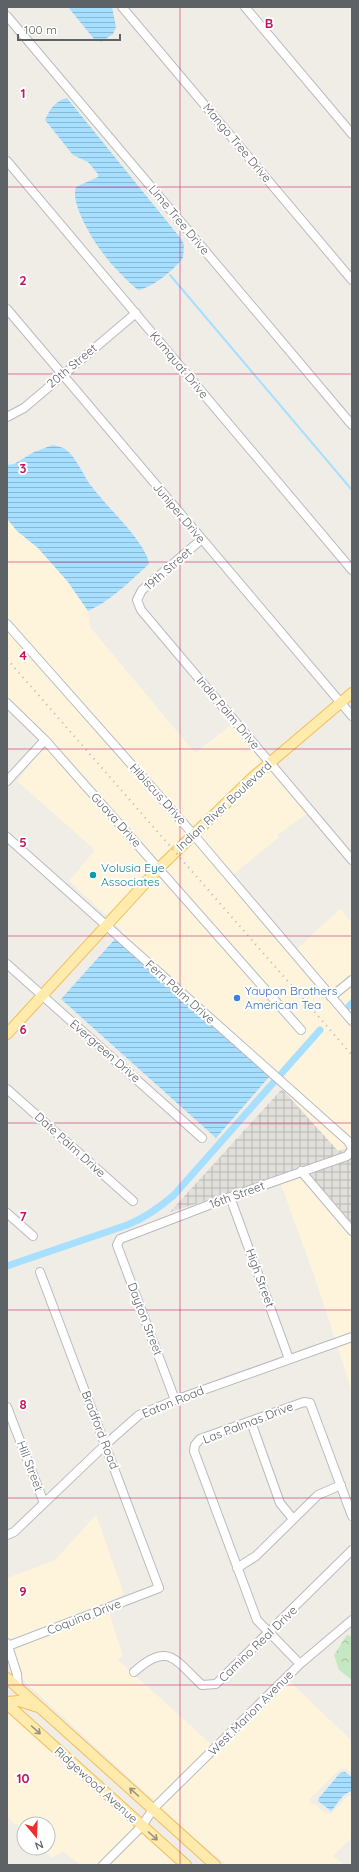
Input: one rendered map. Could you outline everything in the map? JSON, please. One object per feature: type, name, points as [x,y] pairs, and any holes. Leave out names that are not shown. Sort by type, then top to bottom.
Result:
[{"type":"main road","name":"Indian River Boulevard","points":[[7,1034],[159,868],[193,834],[270,763],[352,693]]},
{"type":"main road","name":"Ridgewood Avenue","points":[[7,1678],[215,1865]]},
{"type":"main road","name":"Ridgewood Avenue","points":[[7,1703],[19,1701],[42,1708]]},
{"type":"main road","name":"Ridgewood Avenue","points":[[7,1703],[186,1865]]},
{"type":"street","name":"Mango Tree Drive","points":[[122,7],[352,280]]},
{"type":"street","points":[[245,7],[352,134]]},
{"type":"street","name":"Lime Tree Drive","points":[[7,16],[352,425]]},
{"type":"street","name":"Kumquat Drive","points":[[7,160],[352,570]]},
{"type":"street","name":"Juniper Drive","points":[[7,309],[352,716]]},
{"type":"street","name":"20th Street","points":[[7,417],[24,408],[136,313]]},
{"type":"street","name":"19th Street","points":[[137,600],[142,590],[202,540]]},
{"type":"street","name":"India Palm Drive","points":[[137,600],[141,610],[352,860]]},
{"type":"street","name":"Hibiscus Drive","points":[[7,624],[193,834],[352,1021]]},
{"type":"street","name":"Guava Drive","points":[[7,703],[45,740],[301,1030]]},
{"type":"street","points":[[7,781],[45,740]]},
{"type":"street","name":"Fern Palm Drive","points":[[7,837],[348,1141],[352,1149]]},
{"type":"street","name":"Evergreen Drive","points":[[7,964],[140,1081],[202,1138]]},
{"type":"street","points":[[331,998],[352,980]]},
{"type":"street","name":"Date Palm Drive","points":[[7,1089],[133,1201]]},
{"type":"street","name":"16th Street","points":[[120,1239],[301,1171],[347,1156],[352,1149]]},
{"type":"street","points":[[301,1171],[352,1231]]},
{"type":"street","name":"High Street","points":[[230,1197],[289,1359]]},
{"type":"street","points":[[7,1213],[33,1236]]},
{"type":"street","name":"Dayton Street","points":[[120,1239],[117,1245],[176,1400]]},
{"type":"street","name":"Bradford Road","points":[[40,1272],[159,1588]]},
{"type":"street","name":"Eaton Road","points":[[7,1535],[14,1532],[106,1444],[139,1415],[176,1400],[352,1337]]},
{"type":"street","name":"Las Palmas Drive","points":[[300,1664],[268,1633],[257,1620],[194,1451],[195,1444],[200,1439],[304,1402],[310,1403],[314,1410],[352,1516]]},
{"type":"street","name":"Hill Street","points":[[7,1407],[44,1503]]},
{"type":"street","points":[[251,1422],[280,1503],[293,1519]]},
{"type":"street","points":[[237,1568],[256,1556],[318,1495],[341,1485]]},
{"type":"street","name":"Camino Real Drive","points":[[134,1672],[145,1662],[163,1655],[172,1657],[202,1685],[216,1684],[352,1550]]},
{"type":"street","name":"Coquina Drive","points":[[8,1644],[159,1588]]},
{"type":"street","name":"West Marion Avenue","points":[[103,1865],[142,1826],[153,1809],[300,1664],[352,1620]]},
{"type":"street","points":[[8,1644],[17,1674],[18,1688]]},
{"type":"shaded area","points":[[7,519],[17,531],[38,548],[68,582],[88,609],[90,627],[195,753],[239,719],[271,757],[108,917],[69,881],[95,850],[17,781],[50,739],[7,701]]},
{"type":"shaded area","points":[[276,763],[315,808],[277,835],[279,837],[229,878],[295,951],[340,909],[352,923],[352,1147],[338,1151],[282,1089],[115,939],[122,930],[114,923],[161,871],[254,781]]},
{"type":"shaded area","points":[[282,1089],[338,1151],[352,1147],[352,1223],[305,1170],[170,1212]]},
{"type":"shaded area","points":[[305,1170],[352,1223],[352,1391],[316,1281],[279,1179]]},
{"type":"shaded area","points":[[96,1515],[124,1594],[106,1603],[123,1656],[117,1659],[215,1748],[284,1676],[352,1741],[352,1773],[347,1769],[341,1768],[309,1800],[311,1804],[315,1804],[324,1812],[331,1814],[348,1796],[352,1795],[352,1837],[333,1856],[344,1865],[227,1865],[190,1834],[7,1665],[7,1578],[55,1560]]},
{"type":"shaded area","points":[[7,1712],[177,1865],[80,1865],[63,1851],[56,1855],[56,1816],[16,1816],[16,1825],[7,1817]]},
{"type":"green space","points":[[347,1635],[352,1636],[352,1680],[339,1670],[334,1655]]},
{"type":"water","points":[[68,7],[112,7],[116,27],[113,34],[101,42],[94,39]]},
{"type":"water","points":[[67,98],[182,240],[184,245],[183,258],[163,277],[144,289],[138,290],[112,265],[97,246],[80,214],[75,198],[76,187],[98,177],[98,174],[88,162],[73,155],[45,120],[53,106],[59,101]]},
{"type":"water","points":[[53,445],[61,447],[69,452],[98,495],[134,535],[147,555],[149,564],[113,596],[97,607],[88,611],[68,582],[38,548],[17,531],[7,519],[7,465],[14,464],[34,452]]},
{"type":"water","points":[[115,939],[269,1077],[216,1138],[61,999]]},
{"type":"water","points":[[345,1772],[352,1777],[352,1791],[345,1794],[331,1811],[318,1801],[319,1798],[340,1773]]},
{"type":"waterway","points":[[170,275],[352,490]]},
{"type":"waterway","points":[[349,1006],[352,1003]]},
{"type":"waterway","points":[[281,1074],[320,1030]]},
{"type":"waterway","points":[[7,1266],[127,1225],[146,1216],[174,1195],[273,1083]]},
{"type":"railway","points":[[7,659],[352,1055]]},
{"type":"place","name":"Volusia Eye Associates","points":[[93,875]]},
{"type":"place","name":"Yaupon Brothers American Tea","points":[[237,998]]}]
